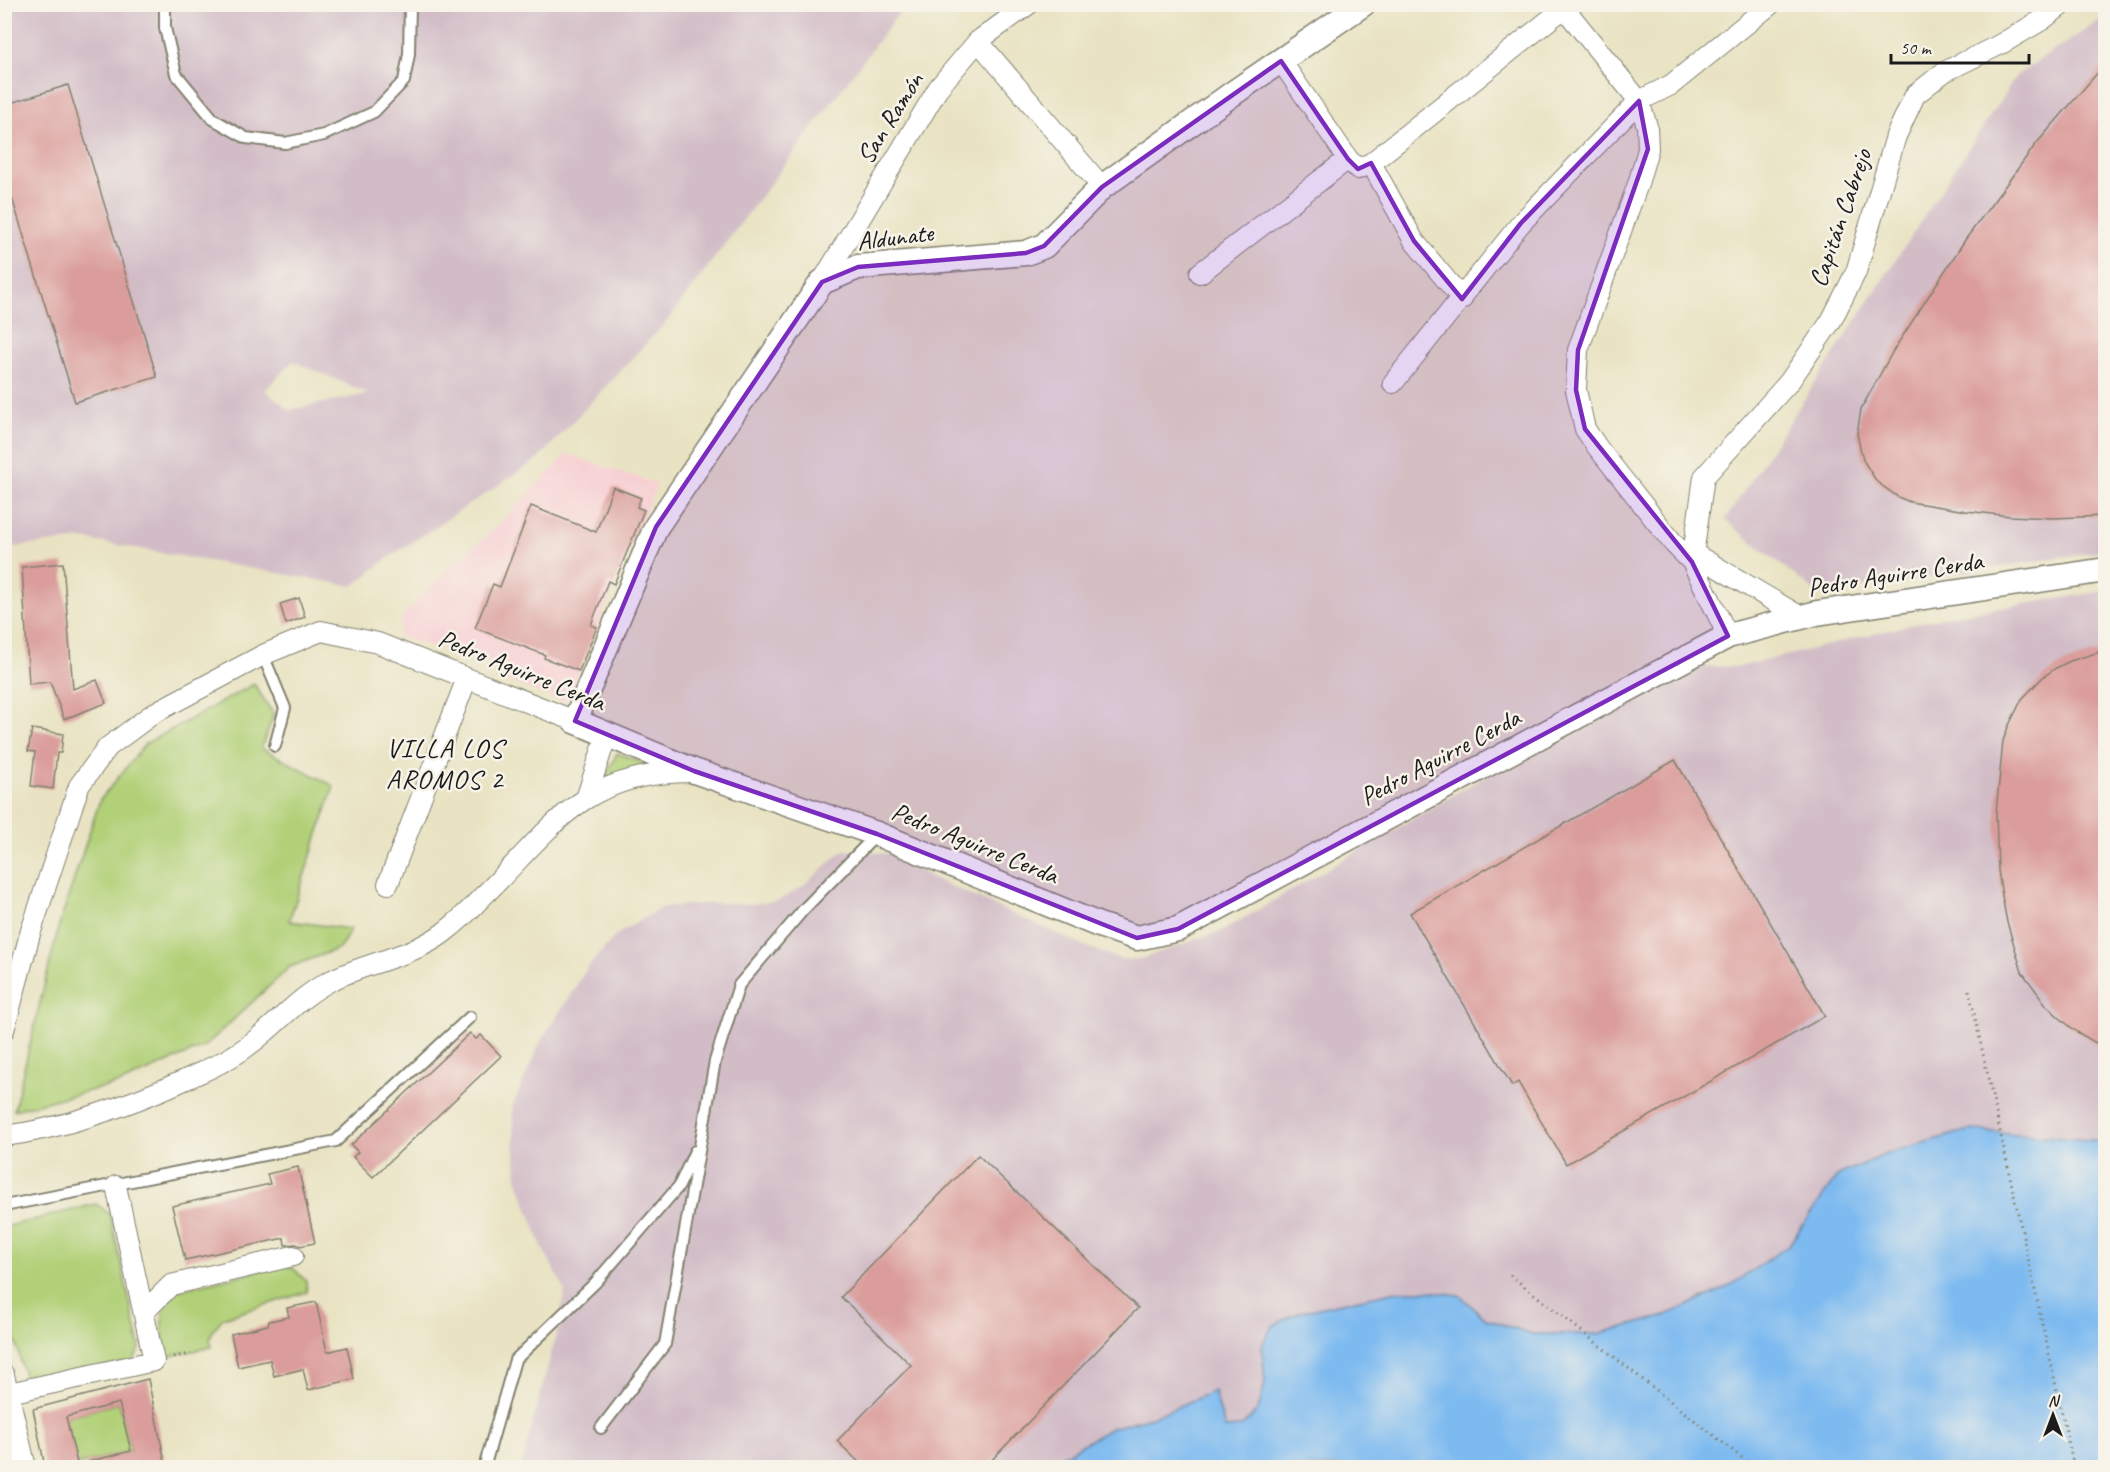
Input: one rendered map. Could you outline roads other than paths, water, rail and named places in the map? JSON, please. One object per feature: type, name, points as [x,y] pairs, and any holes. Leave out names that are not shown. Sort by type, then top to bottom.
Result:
[{"type":"street","name":"San Ramón","points":[[822,282],[939,87],[978,41],[1029,4]]},
{"type":"street","name":"Aldunate","points":[[822,282],[858,267],[1026,253],[1044,246],[1102,187],[1363,4]]},
{"type":"street","points":[[1393,383],[1521,223],[1639,101],[1671,85],[1771,4]]},
{"type":"street","name":"Capitán Cabrejo","points":[[1693,557],[1704,477],[1790,382],[1831,321],[1856,272],[1896,136],[1915,95],[1944,72],[2001,44],[2042,20],[2063,4]]},
{"type":"street","points":[[1281,61],[1348,159],[1358,169],[1371,163],[1565,6],[1639,101],[1647,126],[1648,149],[1638,184],[1578,350],[1576,390],[1585,429],[1674,544],[1693,557],[1801,617]]},
{"type":"street","points":[[978,41],[1102,187]]},
{"type":"street","points":[[1200,273],[1348,159]]},
{"type":"street","points":[[1371,163],[1414,241],[1462,299]]},
{"type":"street","points":[[575,721],[656,527],[822,282]]},
{"type":"street","points":[[1693,557],[1728,636]]},
{"type":"street","name":"Pedro Aguirre Cerda","points":[[4,1030],[30,934],[79,786],[108,747],[154,713],[263,655],[321,631],[378,643],[694,771],[877,834],[1099,925],[1137,938],[1178,929],[1728,636],[1801,617],[2106,570]]},
{"type":"street","points":[[387,884],[467,678]]},
{"type":"street","points":[[586,799],[607,734]]},
{"type":"street","points":[[4,1136],[23,1134],[112,1110],[159,1092],[232,1057],[263,1035],[295,1003],[313,990],[349,972],[415,949],[441,935],[502,878],[529,848],[586,799],[626,781],[648,775],[694,771]]},
{"type":"street","points":[[6,1383],[18,1391],[153,1361],[116,1186]]},
{"type":"street","points":[[144,1312],[171,1285],[293,1256]]},
{"type":"street","points":[[6,1383],[26,1467]]},
{"type":"lane","points":[[165,4],[165,28],[176,74],[213,119],[246,138],[285,143],[324,135],[374,112],[404,81],[409,54],[410,4]]},
{"type":"lane","points":[[263,655],[285,708],[275,746]]},
{"type":"lane","points":[[601,1428],[665,1344],[715,1061],[739,985],[804,909],[877,834]]},
{"type":"lane","points":[[4,1206],[116,1186],[336,1141],[470,1017]]},
{"type":"lane","points":[[484,1467],[515,1360],[595,1283],[679,1186],[701,1138]]},
{"type":"water","points":[[1969,1130],[2105,1143],[2105,1467],[1047,1467],[1111,1428],[1155,1416],[1214,1391],[1225,1428],[1241,1427],[1258,1410],[1265,1383],[1262,1346],[1272,1326],[1300,1312],[1397,1291],[1429,1291],[1459,1295],[1486,1319],[1532,1334],[1597,1334],[1662,1317],[1728,1287],[1788,1246],[1838,1175],[1891,1152]]},
{"type":"district","name":"VILLA LOS AROMOS 2","points":[[445,764]]}]
